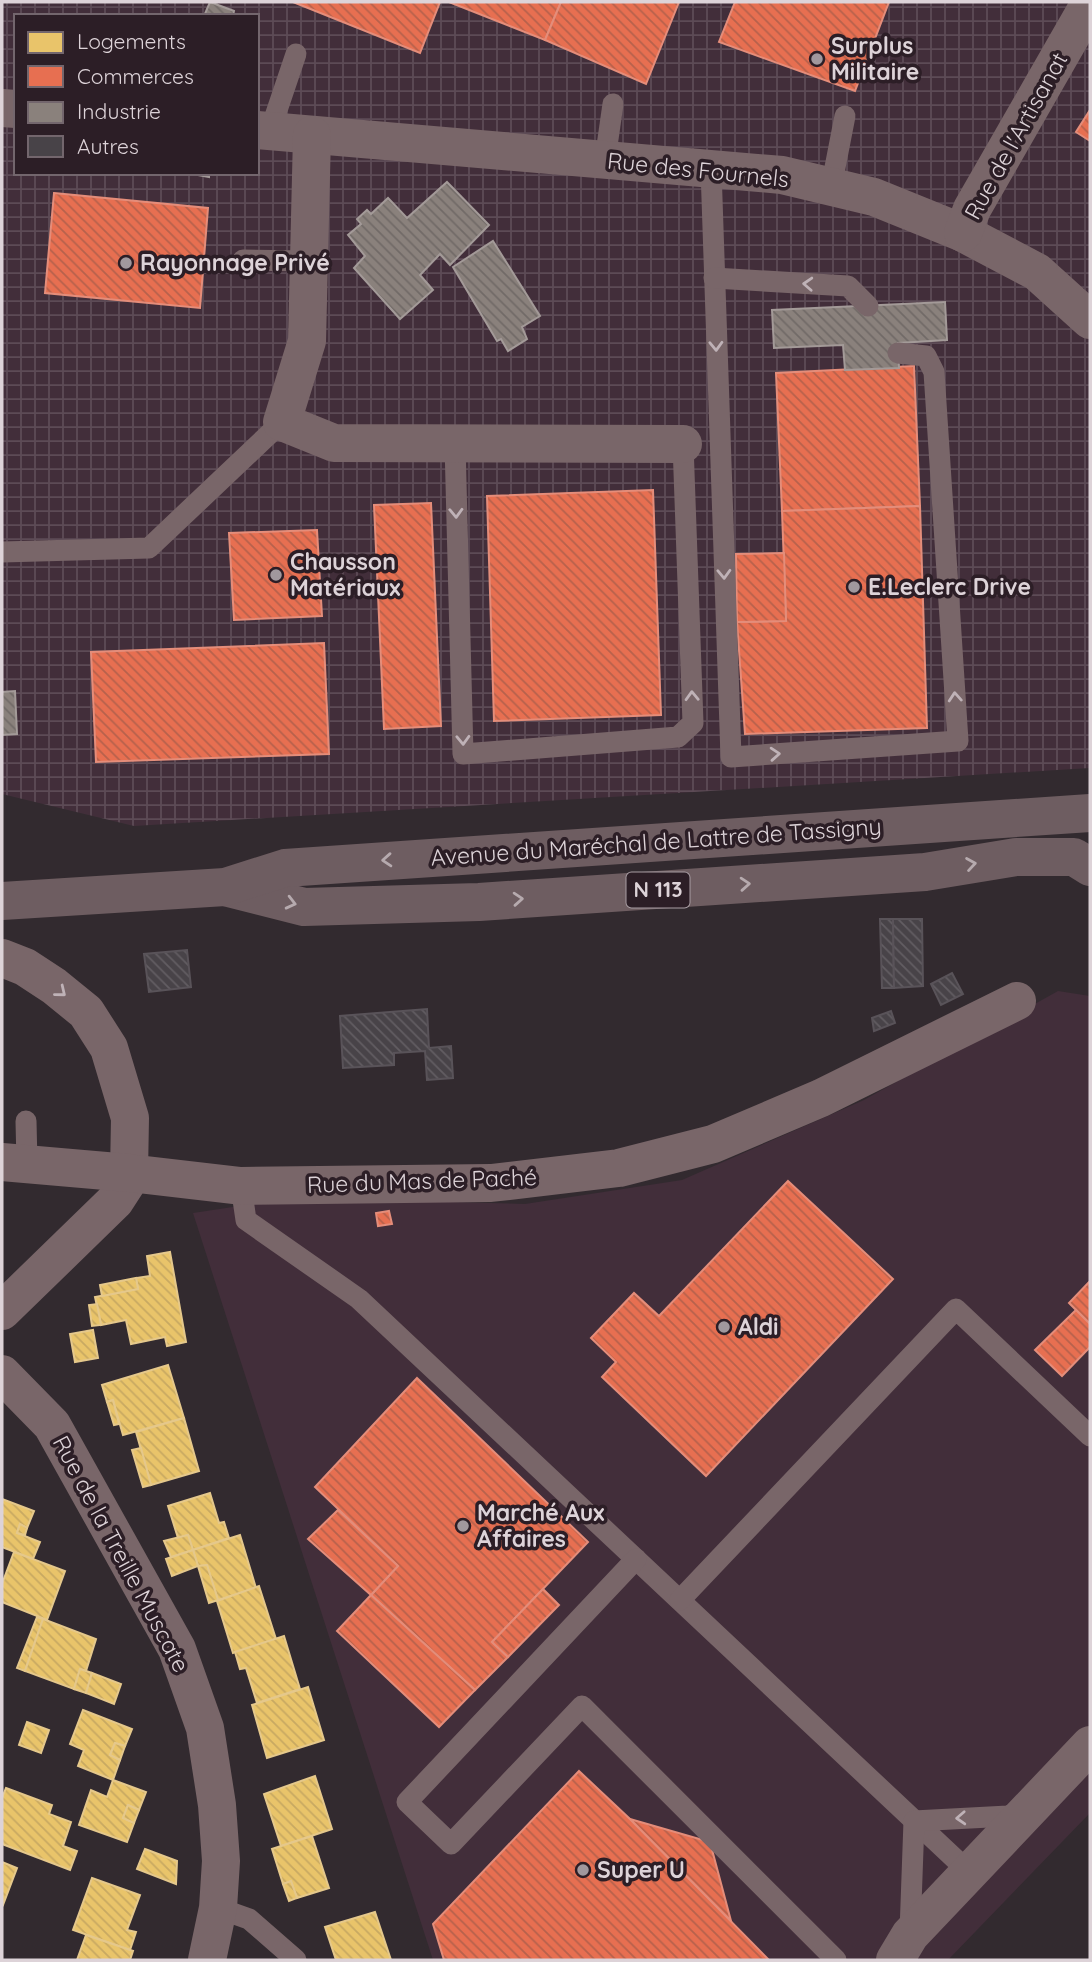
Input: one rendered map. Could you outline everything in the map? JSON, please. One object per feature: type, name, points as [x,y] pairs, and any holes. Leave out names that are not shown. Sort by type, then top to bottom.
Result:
[{"type":"main road","name":"Avenue du Maréchal de Lattre de Tassigny","points":[[2,901],[225,887],[285,867],[1090,813]]},
{"type":"main road","name":"Avenue du Maréchal de Lattre de Tassigny","points":[[225,887],[304,907],[479,902],[911,873],[1016,857],[1074,857],[1090,867]]},
{"type":"street","name":"Rue de l'Artisanat","points":[[963,233],[972,209],[1090,4]]},
{"type":"street","name":"Rue des Fournels","points":[[264,130],[782,176],[874,197],[963,233],[1037,272],[1088,315]]},
{"type":"street","points":[[312,135],[307,341],[282,422],[334,443],[683,444]]},
{"type":"street","points":[[2,958],[25,967],[86,1012],[109,1048],[130,1118],[129,1173],[115,1200],[2,1311]]},
{"type":"street","name":"Rue du Mas de Paché","points":[[15,1163],[241,1186],[491,1183],[618,1168],[713,1144],[821,1098],[1017,1001]]},
{"type":"street","name":"Rue de la Treille Muscate","points":[[2,1374],[52,1425],[177,1649],[205,1728],[221,1861],[218,1908],[206,1960]]},
{"type":"street","points":[[902,1948],[969,1872],[1090,1745]]},
{"type":"lane","points":[[264,130],[296,54]]},
{"type":"lane","points":[[605,160],[612,104]]},
{"type":"lane","points":[[831,188],[845,116]]},
{"type":"lane","points":[[711,169],[731,757],[958,741],[934,372],[926,356],[898,353]]},
{"type":"lane","points":[[243,260],[309,261]]},
{"type":"lane","points":[[714,278],[848,286],[868,306]]},
{"type":"lane","points":[[2,552],[149,548],[282,422]]},
{"type":"lane","points":[[454,444],[463,754],[678,737],[693,723],[683,444]]},
{"type":"lane","points":[[15,1163],[26,1121]]},
{"type":"lane","points":[[241,1186],[246,1220],[359,1298],[969,1872]]},
{"type":"lane","points":[[680,1600],[956,1309],[1090,1436]]},
{"type":"lane","points":[[636,1559],[407,1802],[451,1844],[582,1706],[836,1960]]},
{"type":"lane","points":[[915,1821],[1008,1816],[1028,1810]]},
{"type":"lane","points":[[902,1948],[915,1821]]},
{"type":"lane","points":[[218,1908],[249,1919],[296,1960]]},
{"type":"shaded area","points":[[2,2],[1090,2],[1090,768],[134,826],[2,794]]},
{"type":"shaded area","points":[[1058,991],[1090,996],[1090,1813],[948,1960],[433,1960],[193,1213],[293,1198],[525,1204],[682,1180],[864,1100]]},
{"type":"building: Logements","points":[[170,1252],[186,1342],[167,1346],[165,1337],[131,1344],[126,1320],[101,1325],[95,1297],[138,1289],[136,1278],[150,1276],[147,1256]]},
{"type":"building: Logements","points":[[136,1278],[138,1289],[102,1296],[100,1285]]},
{"type":"building: Logements","points":[[97,1304],[101,1325],[92,1326],[89,1305]]},
{"type":"building: Logements","points":[[93,1330],[98,1358],[75,1362],[70,1334]]},
{"type":"building: Logements","points":[[168,1365],[184,1418],[123,1435],[113,1400],[107,1402],[102,1385]]},
{"type":"building: Logements","points":[[113,1400],[119,1424],[114,1425],[107,1402]]},
{"type":"building: Logements","points":[[184,1418],[199,1471],[151,1485],[136,1432]]},
{"type":"building: Logements","points":[[141,1448],[151,1485],[143,1487],[132,1450]]},
{"type":"building: Logements","points":[[210,1493],[219,1523],[224,1522],[229,1538],[193,1550],[188,1535],[178,1538],[168,1506]]},
{"type":"building: Logements","points":[[2,1499],[34,1511],[27,1528],[20,1524],[17,1533],[40,1542],[33,1559],[2,1547]]},
{"type":"building: Logements","points":[[20,1524],[27,1528],[25,1535],[17,1533]]},
{"type":"building: Logements","points":[[188,1535],[193,1550],[171,1557],[164,1541]]},
{"type":"building: Logements","points":[[240,1535],[256,1588],[218,1600],[207,1565],[198,1566],[193,1550]]},
{"type":"building: Logements","points":[[193,1550],[198,1566],[172,1576],[166,1559]]},
{"type":"building: Logements","points":[[14,1552],[65,1571],[47,1620],[2,1602],[2,1584]]},
{"type":"building: Logements","points":[[207,1565],[218,1600],[209,1603],[198,1566]]},
{"type":"building: Logements","points":[[259,1586],[276,1639],[233,1653],[217,1601]]},
{"type":"building: Logements","points":[[37,1617],[43,1619],[25,1671],[17,1668]]},
{"type":"building: Logements","points":[[43,1619],[96,1639],[86,1671],[80,1669],[74,1689],[25,1671]]},
{"type":"building: Logements","points":[[284,1636],[300,1689],[257,1703],[246,1668],[240,1669],[235,1652]]},
{"type":"building: Logements","points":[[80,1669],[92,1673],[86,1693],[74,1689]]},
{"type":"building: Logements","points":[[92,1673],[121,1684],[114,1704],[86,1693]]},
{"type":"building: Logements","points":[[308,1687],[324,1740],[267,1758],[252,1705]]},
{"type":"building: Logements","points":[[83,1710],[132,1729],[125,1746],[115,1743],[110,1755],[120,1760],[113,1780],[78,1766],[84,1750],[70,1744]]},
{"type":"building: Logements","points":[[27,1722],[49,1730],[41,1753],[19,1745]]},
{"type":"building: Logements","points":[[115,1743],[125,1746],[120,1760],[110,1755]]},
{"type":"building: Logements","points":[[315,1776],[332,1829],[281,1846],[264,1794]]},
{"type":"building: Logements","points":[[113,1780],[146,1792],[139,1810],[128,1805],[123,1818],[134,1823],[127,1842],[79,1825],[91,1790],[107,1797]]},
{"type":"building: Logements","points":[[6,1788],[52,1805],[49,1814],[71,1822],[63,1846],[77,1851],[70,1870],[2,1844],[2,1798]]},
{"type":"building: Logements","points":[[128,1805],[139,1810],[134,1823],[123,1818]]},
{"type":"building: Logements","points":[[312,1836],[329,1888],[297,1898],[291,1881],[283,1884],[272,1849]]},
{"type":"building: Logements","points":[[145,1849],[177,1861],[176,1884],[137,1869]]},
{"type":"building: Logements","points":[[2,1862],[17,1868],[3,1905],[2,1904]]},
{"type":"building: Logements","points":[[92,1878],[140,1895],[127,1930],[136,1932],[130,1950],[73,1930]]},
{"type":"building: Logements","points":[[291,1881],[297,1898],[289,1901],[283,1884]]},
{"type":"building: Logements","points":[[375,1912],[391,1960],[336,1960],[325,1927]]},
{"type":"building: Logements","points":[[86,1935],[133,1951],[130,1960],[77,1960]]},
{"type":"building: Commerces","points":[[293,2],[440,2],[420,53]]},
{"type":"building: Commerces","points":[[449,2],[561,2],[545,40]]},
{"type":"building: Commerces","points":[[561,2],[679,2],[646,84],[545,40]]},
{"type":"building: Commerces","name":"Surplus Militaire","points":[[735,2],[889,2],[855,91],[719,42]]},
{"type":"building: Commerces","points":[[1090,110],[1090,141],[1076,132]]},
{"type":"building: Commerces","name":"Rayonnage Privé","points":[[54,193],[208,208],[200,308],[45,293]]},
{"type":"building: Commerces","points":[[914,366],[920,506],[782,511],[776,373]]},
{"type":"building: Commerces","points":[[653,490],[661,715],[494,721],[487,496]]},
{"type":"building: Commerces","points":[[431,503],[441,726],[384,729],[374,505]]},
{"type":"building: Commerces","name":"E.Leclerc Drive","points":[[920,506],[927,728],[745,734],[737,622],[786,621],[782,511]]},
{"type":"building: Commerces","name":"Chausson Matériaux","points":[[317,530],[322,616],[234,620],[229,533]]},
{"type":"building: Commerces","points":[[784,553],[786,621],[737,622],[736,554]]},
{"type":"building: Commerces","points":[[324,643],[329,754],[96,762],[91,652]]},
{"type":"building: Commerces","name":"Aldi","points":[[788,1181],[893,1279],[706,1476],[602,1377],[616,1362],[591,1338],[634,1293],[659,1316]]},
{"type":"building: Commerces","points":[[389,1211],[392,1224],[378,1226],[376,1213]]},
{"type":"building: Commerces","points":[[1090,1281],[1090,1324],[1069,1303]]},
{"type":"building: Commerces","points":[[1076,1310],[1090,1324],[1090,1347],[1062,1376],[1035,1350]]},
{"type":"building: Commerces","name":"Marché Aux Affaires","points":[[417,1378],[588,1542],[492,1642],[508,1657],[475,1690],[371,1595],[398,1566],[315,1487]]},
{"type":"building: Commerces","points":[[338,1510],[398,1566],[371,1595],[308,1539]]},
{"type":"building: Commerces","points":[[543,1589],[559,1605],[508,1657],[492,1642]]},
{"type":"building: Commerces","points":[[371,1595],[475,1690],[439,1727],[337,1631]]},
{"type":"building: Commerces","name":"Super U","points":[[579,1771],[769,1960],[444,1960],[433,1924]]},
{"type":"building: Commerces","points":[[630,1819],[710,1842],[731,1921]]},
{"type":"building: Industrie","points":[[210,2],[234,11],[233,14],[205,14]]},
{"type":"building: Industrie","points":[[447,182],[489,225],[450,265],[440,254],[420,275],[433,290],[400,319],[354,268],[365,256],[348,235],[361,224],[357,219],[367,210],[371,214],[388,198],[407,218]]},
{"type":"building: Industrie","points":[[493,241],[540,316],[522,327],[527,339],[508,351],[501,339],[497,341],[453,267]]},
{"type":"building: Industrie","points":[[945,302],[947,340],[898,343],[899,368],[845,370],[843,345],[774,348],[772,310]]},
{"type":"building: Industrie","points":[[15,691],[17,734],[2,735],[2,692]]},
{"type":"building: Autres","points":[[880,919],[893,919],[894,988],[882,988]]},
{"type":"building: Autres","points":[[893,919],[922,919],[923,986],[894,988]]},
{"type":"building: Autres","points":[[187,950],[191,987],[149,992],[144,954]]},
{"type":"building: Autres","points":[[952,973],[963,994],[941,1005],[931,984]]},
{"type":"building: Autres","points":[[427,1009],[429,1048],[451,1046],[453,1078],[427,1080],[425,1051],[394,1053],[394,1065],[343,1068],[340,1016]]},
{"type":"building: Autres","points":[[891,1011],[895,1023],[874,1031],[872,1018]]},
{"type":"place","name":"Surplus Militaire","points":[[817,59]]},
{"type":"place","name":"Rayonnage Privé","points":[[126,263]]},
{"type":"place","name":"Chausson Matériaux","points":[[276,575]]},
{"type":"place","name":"E.Leclerc Drive","points":[[854,587]]},
{"type":"place","name":"Aldi","points":[[724,1327]]},
{"type":"place","name":"Marché Aux Affaires","points":[[463,1526]]},
{"type":"place","name":"Super U","points":[[583,1870]]}]
